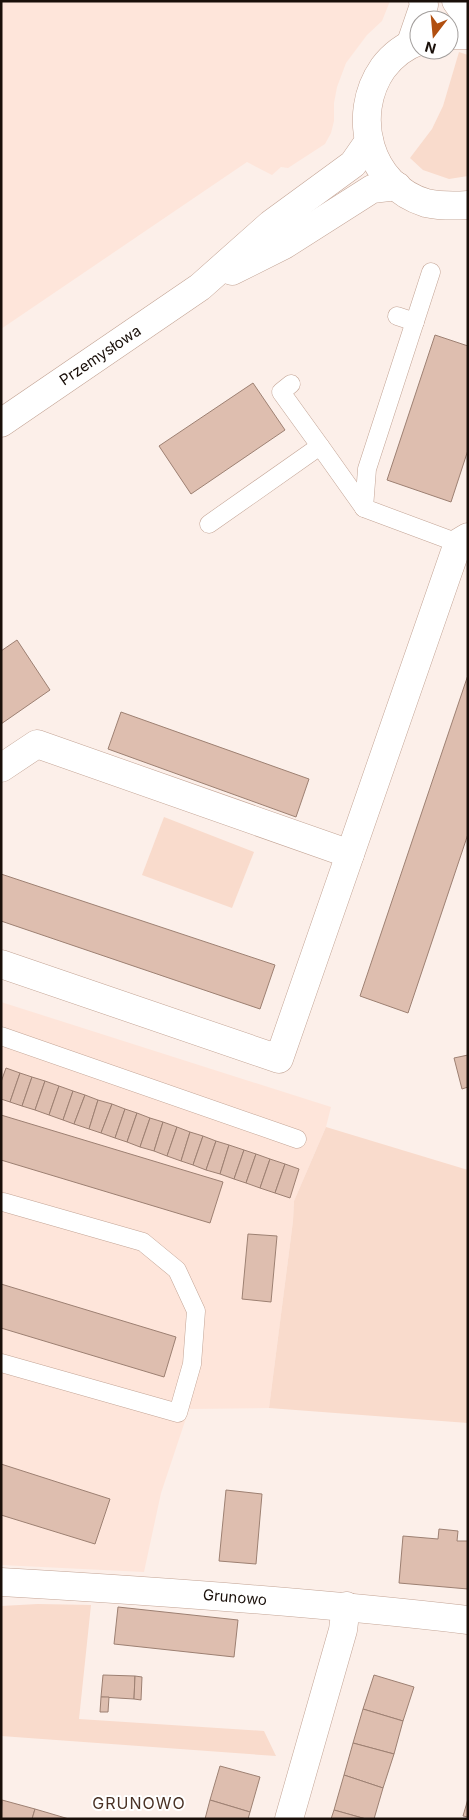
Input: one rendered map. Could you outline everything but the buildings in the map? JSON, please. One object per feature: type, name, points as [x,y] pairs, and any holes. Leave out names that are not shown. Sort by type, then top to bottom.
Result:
[{"type":"street","points":[[456,1],[468,18]]},
{"type":"street","points":[[409,46],[390,59],[375,80],[367,104],[366,129],[369,141],[385,175],[403,192],[425,202],[450,206],[468,205]]},
{"type":"street","name":"Przemysłowa","points":[[1,423],[200,287],[271,224],[353,164],[369,141]]},
{"type":"street","name":"Przemysłowa","points":[[200,287],[284,245],[372,189],[396,186]]},
{"type":"street","points":[[1,964],[278,1058],[463,540]]},
{"type":"street","points":[[1,768],[37,744],[350,854]]},
{"type":"street","name":"Grunowo","points":[[1,1582],[141,1590],[346,1606],[468,1620]]},
{"type":"street","points":[[289,1819],[342,1630],[346,1606]]},
{"type":"lane","points":[[364,508],[367,469],[431,272]]},
{"type":"lane","points":[[397,316],[415,322]]},
{"type":"lane","points":[[291,384],[281,392],[364,508],[463,540]]},
{"type":"lane","points":[[208,524],[320,446]]},
{"type":"lane","points":[[1,1036],[297,1139]]},
{"type":"lane","points":[[1,1363],[178,1413],[192,1364],[196,1311],[177,1270],[143,1242],[3,1202]]},
{"type":"shaded area","points":[[1,1],[390,1],[382,21],[367,35],[346,63],[337,87],[331,133],[325,144],[288,168],[281,167],[272,175],[247,162],[1,329]]},
{"type":"shaded area","points":[[459,52],[468,55],[468,176],[449,179],[423,170],[410,158],[432,129],[443,106],[457,60],[459,60]]},
{"type":"shaded area","points":[[164,817],[254,852],[232,908],[142,875]]},
{"type":"shaded area","points":[[1,1002],[331,1107],[326,1127],[294,1201],[269,1408],[189,1409],[161,1493],[144,1572],[1,1565]]},
{"type":"shaded area","points":[[326,1127],[468,1170],[468,1423],[269,1408],[294,1201]]},
{"type":"shaded area","points":[[38,1604],[91,1605],[79,1719],[264,1731],[276,1756],[1,1736],[1,1606]]},
{"type":"district","name":"GRUNOWO","points":[[139,1803]]}]
